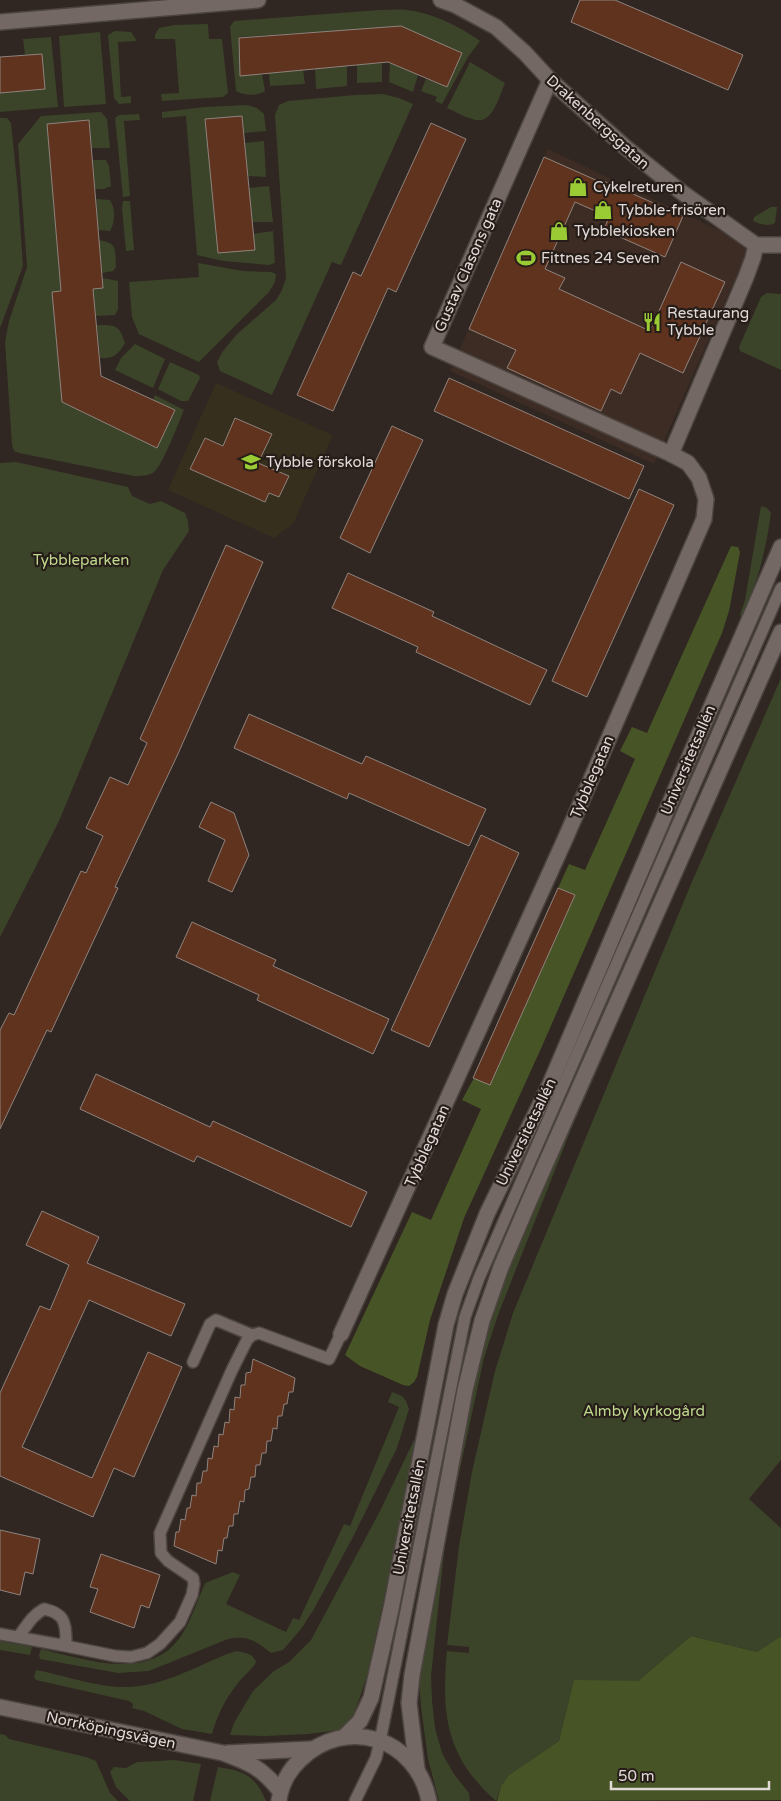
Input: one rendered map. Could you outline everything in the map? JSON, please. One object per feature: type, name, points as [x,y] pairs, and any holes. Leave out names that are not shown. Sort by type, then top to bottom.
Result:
[{"type":"main road","points":[[0,22],[135,5],[258,0]]},
{"type":"main road","name":"Drakenbergsgatan","points":[[441,0],[455,5],[496,27],[525,53],[550,80],[656,173],[756,246]]},
{"type":"main road","name":"Gustav Clasons gata","points":[[550,80],[432,347],[671,454]]},
{"type":"main road","points":[[671,454],[754,258],[756,246],[781,245]]},
{"type":"main road","name":"Tybblegatan","points":[[341,1334],[566,837],[704,519],[706,499],[698,478],[688,463],[671,454]]},
{"type":"main road","name":"Universitetsallén","points":[[344,1737],[360,1721],[371,1698],[391,1609],[446,1325],[455,1294],[487,1214],[550,1084],[781,547]]},
{"type":"main road","name":"Universitetsallén","points":[[417,1769],[409,1703],[412,1675],[465,1390],[484,1313],[530,1199],[781,632]]},
{"type":"main road","name":"Norrköpingsvägen","points":[[0,1707],[223,1753],[249,1762],[268,1776],[279,1796]]},
{"type":"main road","points":[[279,1796],[292,1768],[311,1749],[327,1741],[344,1737],[365,1737],[380,1741],[403,1754],[417,1769],[427,1788],[429,1801]]},
{"type":"main road","name":"Norrköpingsvägen","points":[[223,1753],[311,1749]]},
{"type":"lane","points":[[355,1801],[376,1758],[380,1741],[465,1317],[490,1251],[781,588]]},
{"type":"lane","points":[[193,1362],[210,1324],[216,1320],[252,1335]]},
{"type":"lane","points":[[0,1634],[115,1656],[132,1657],[146,1653],[160,1644],[180,1622],[192,1595],[194,1584],[192,1578],[168,1561],[161,1552],[160,1533],[247,1340],[252,1335],[259,1333],[329,1359],[341,1334]]},
{"type":"lane","points":[[18,1637],[29,1620],[44,1609],[54,1611],[63,1618],[66,1628],[66,1640],[61,1645]]},
{"type":"shaded area","points":[[548,149],[750,245],[654,464],[450,371]]},
{"type":"shaded area","name":"Tybble förskola","points":[[216,383],[333,435],[293,524],[274,538],[168,490]]},
{"type":"green space","points":[[379,10],[407,10],[436,17],[455,25],[480,41],[468,57],[442,104],[435,101],[437,97],[421,91],[426,79],[447,87],[462,53],[401,27],[239,37],[240,75],[262,74],[265,91],[250,95],[236,91],[230,27],[234,21]]},
{"type":"green space","points":[[208,24],[209,39],[222,39],[228,93],[223,97],[162,101],[161,94],[179,93],[175,39],[155,39],[159,28],[174,25]]},
{"type":"green space","points":[[115,31],[131,32],[137,41],[118,42],[121,97],[131,96],[131,103],[119,104],[114,98],[108,35]]},
{"type":"green space","points":[[100,32],[106,104],[64,107],[59,36]]},
{"type":"green space","points":[[51,37],[58,107],[0,112],[0,93],[45,89],[42,54],[25,55],[23,39]]},
{"type":"green space","points":[[470,62],[505,83],[495,107],[482,120],[469,118],[447,108]]},
{"type":"green space","points":[[382,63],[382,82],[357,83],[357,65]]},
{"type":"green space","points":[[390,63],[418,75],[413,92],[389,82]]},
{"type":"green space","points":[[347,66],[347,86],[316,89],[315,69]]},
{"type":"green space","points":[[303,70],[305,84],[270,86],[269,73]]},
{"type":"green space","points":[[383,94],[413,104],[341,265],[332,262],[272,395],[220,371],[217,362],[223,351],[237,334],[276,300],[286,278],[275,115],[279,105],[288,101]]},
{"type":"green space","points":[[247,105],[257,108],[264,114],[266,131],[244,133],[242,116],[206,119],[255,249],[253,234],[273,231],[275,263],[269,265],[223,261],[197,255],[186,116],[162,118],[162,112]]},
{"type":"green space","points":[[101,112],[107,119],[110,148],[92,148],[89,121],[47,124],[61,291],[52,293],[62,402],[157,448],[175,410],[153,400],[155,395],[184,410],[161,463],[153,473],[144,476],[134,476],[19,453],[14,451],[12,445],[5,342],[9,321],[27,267],[18,144],[41,116]]},
{"type":"green space","points":[[139,114],[140,120],[124,121],[130,196],[123,197],[115,118],[119,115]]},
{"type":"green space","points":[[0,118],[7,118],[11,123],[23,266],[0,328]]},
{"type":"green space","points":[[264,141],[266,177],[248,176],[245,143]]},
{"type":"green space","points":[[93,160],[106,160],[109,166],[111,186],[104,189],[95,189]]},
{"type":"green space","points":[[269,186],[273,222],[252,222],[249,188]]},
{"type":"green space","points":[[96,199],[110,200],[112,204],[114,215],[110,231],[98,230]]},
{"type":"green space","points":[[123,201],[130,201],[134,250],[126,251]]},
{"type":"green space","points":[[771,207],[777,207],[775,223],[767,225],[753,221],[754,217]]},
{"type":"green space","points":[[99,240],[110,243],[114,248],[116,267],[113,271],[102,273]]},
{"type":"green space","points":[[198,263],[243,271],[271,272],[276,274],[275,282],[269,292],[199,362],[139,334],[132,317],[129,282],[199,277]]},
{"type":"green space","points":[[103,278],[118,281],[118,309],[115,315],[96,316],[93,289],[103,288]]},
{"type":"green space","points":[[767,293],[781,294],[781,370],[740,351],[739,347],[761,297]]},
{"type":"green space","points":[[97,325],[116,327],[121,332],[125,343],[115,355],[108,358],[100,358]]},
{"type":"green space","points":[[135,344],[165,359],[153,388],[115,370],[121,358]]},
{"type":"green space","points":[[170,362],[199,375],[200,378],[188,401],[181,401],[158,389]]},
{"type":"green space","name":"Tybbleparken","points":[[16,462],[128,487],[132,496],[150,504],[161,501],[185,513],[189,531],[163,570],[59,821],[0,937],[0,463]]},
{"type":"green space","points":[[761,506],[767,508],[771,513],[769,527],[757,578],[742,617],[740,615],[745,600]]},
{"type":"green space","points":[[731,546],[738,547],[740,552],[729,611],[722,633],[543,1044],[464,1218],[430,1320],[417,1377],[409,1386],[403,1385],[360,1366],[345,1355],[412,1212],[431,1220],[481,1109],[462,1100],[574,895],[558,888],[569,864],[585,870],[635,759],[620,751],[632,727],[647,733]]},
{"type":"green space","name":"Almby kyrkogård","points":[[781,678],[781,1460],[749,1499],[781,1528],[781,1636],[757,1652],[691,1636],[638,1681],[574,1681],[559,1741],[509,1775],[501,1786],[496,1801],[479,1785],[466,1768],[457,1751],[447,1715],[445,1695],[447,1651],[469,1653],[469,1647],[447,1645],[459,1546],[472,1472],[495,1371],[513,1313],[691,884]]},
{"type":"green space","points":[[621,1012],[572,1127],[498,1315],[484,1358],[446,1534],[431,1676],[435,1728],[442,1753],[454,1774],[469,1793],[470,1801],[439,1801],[428,1759],[419,1680],[422,1645],[473,1363],[498,1286]]},
{"type":"green space","points":[[392,1392],[402,1396],[409,1409],[397,1448],[353,1537],[314,1609],[301,1629],[283,1650],[271,1653],[251,1640],[235,1638],[228,1639],[149,1671],[118,1673],[40,1659],[41,1649],[96,1662],[116,1664],[152,1659],[168,1650],[181,1636],[205,1583],[233,1572],[240,1575],[226,1604],[286,1632],[293,1618],[299,1620],[344,1524],[350,1526],[399,1407],[388,1402]]},
{"type":"green space","points":[[419,1437],[410,1497],[388,1580],[367,1676],[352,1721],[340,1730],[308,1734],[230,1735],[234,1723],[253,1691],[274,1671],[289,1662],[311,1640],[380,1511],[415,1438]]},
{"type":"green space","points":[[691,1636],[757,1652],[781,1636],[781,1800],[497,1801],[501,1786],[509,1775],[559,1741],[574,1680],[638,1681]]},
{"type":"green space","points":[[0,1641],[32,1647],[30,1655],[0,1650]]},
{"type":"green space","points":[[237,1651],[251,1655],[256,1662],[226,1701],[216,1720],[212,1734],[182,1729],[144,1711],[132,1708],[133,1704],[129,1701],[36,1680],[34,1677],[36,1670],[116,1687],[139,1686],[165,1680]]},
{"type":"green space","points":[[0,1734],[5,1735],[9,1739],[96,1761],[110,1793],[118,1801],[0,1801]]},
{"type":"green space","points":[[175,1760],[201,1764],[193,1801],[130,1801],[116,1787],[110,1772],[114,1767],[126,1768],[137,1762]]},
{"type":"green space","points":[[218,1767],[235,1770],[248,1776],[258,1785],[266,1801],[210,1801]]},
{"type":"building","points":[[580,0],[615,0],[743,55],[728,90],[571,22]]},
{"type":"building","points":[[401,26],[462,53],[447,87],[388,62],[240,76],[239,38]]},
{"type":"building","points":[[42,54],[45,89],[0,93],[0,57]]},
{"type":"building","points":[[242,116],[255,250],[218,253],[205,119]]},
{"type":"building","points":[[89,120],[103,288],[93,289],[101,376],[175,410],[157,448],[62,402],[52,292],[61,291],[47,124]]},
{"type":"building","points":[[431,123],[466,139],[396,292],[388,288],[333,411],[297,395],[353,272],[361,276]]},
{"type":"building","points":[[544,157],[683,216],[665,257],[604,230],[609,217],[575,202],[545,269],[565,278],[559,289],[650,331],[681,262],[725,282],[683,373],[640,353],[621,394],[611,389],[601,411],[507,368],[516,350],[469,329]]},
{"type":"building","points":[[449,378],[644,466],[629,499],[434,411]]},
{"type":"building","points":[[235,418],[272,434],[258,463],[289,476],[279,497],[269,493],[265,502],[190,469],[205,438],[223,446]]},
{"type":"building","points":[[392,426],[423,440],[370,553],[340,538]]},
{"type":"building","points":[[639,489],[674,505],[587,697],[552,681]]},
{"type":"building","points":[[226,545],[263,562],[177,756],[115,887],[118,888],[51,1032],[47,1030],[0,1129],[0,1030],[9,1013],[14,1015],[81,871],[86,873],[103,836],[86,828],[110,777],[128,785],[147,743],[140,739]]},
{"type":"building","points":[[348,573],[434,612],[432,616],[547,670],[530,705],[416,652],[418,647],[332,608]]},
{"type":"building","points":[[249,714],[362,764],[366,756],[486,809],[469,846],[349,793],[347,799],[234,748]]},
{"type":"building","points":[[211,802],[234,813],[249,855],[232,892],[208,881],[225,840],[199,827]]},
{"type":"building","points":[[481,835],[519,853],[429,1047],[391,1030]]},
{"type":"building","points":[[558,888],[575,895],[490,1085],[473,1078]]},
{"type":"building","points":[[192,922],[276,960],[273,966],[389,1019],[373,1054],[257,1000],[259,995],[176,957]]},
{"type":"building","points":[[96,1074],[210,1127],[213,1121],[367,1192],[351,1227],[197,1156],[194,1162],[80,1109]]},
{"type":"building","points":[[42,1211],[99,1237],[87,1263],[185,1304],[171,1336],[89,1300],[22,1447],[92,1478],[148,1352],[182,1367],[134,1477],[114,1468],[93,1517],[0,1476],[0,1393],[40,1306],[50,1310],[69,1265],[26,1245]]},
{"type":"building","points":[[253,1359],[295,1378],[293,1392],[289,1392],[282,1416],[278,1416],[277,1429],[273,1428],[271,1441],[267,1441],[266,1453],[262,1453],[260,1465],[256,1465],[255,1477],[251,1477],[249,1489],[245,1490],[244,1502],[240,1501],[238,1514],[234,1514],[233,1526],[229,1526],[227,1538],[224,1538],[222,1551],[218,1550],[216,1564],[174,1546],[176,1532],[179,1532],[181,1519],[185,1520],[187,1508],[190,1508],[192,1495],[196,1496],[197,1483],[201,1483],[203,1471],[207,1471],[208,1458],[212,1459],[214,1446],[218,1447],[219,1434],[223,1435],[225,1422],[229,1423],[230,1409],[234,1410],[235,1397],[240,1398],[241,1385],[245,1385],[246,1373],[251,1372]]},
{"type":"building","points":[[0,1530],[40,1539],[33,1574],[25,1572],[20,1595],[0,1590]]},
{"type":"building","points":[[101,1554],[160,1575],[149,1608],[141,1605],[134,1628],[90,1612],[98,1589],[90,1587]]},
{"type":"place","name":"Cykelreturen","points":[[578,187]]},
{"type":"place","name":"Tybble-frisören","points":[[603,210]]},
{"type":"place","name":"Tybblekiosken","points":[[559,231]]},
{"type":"place","name":"Fittnes 24 Seven","points":[[526,258]]},
{"type":"place","name":"Restaurang Tybble","points":[[652,322]]},
{"type":"place","name":"Tybble förskola","points":[[251,462]]}]
